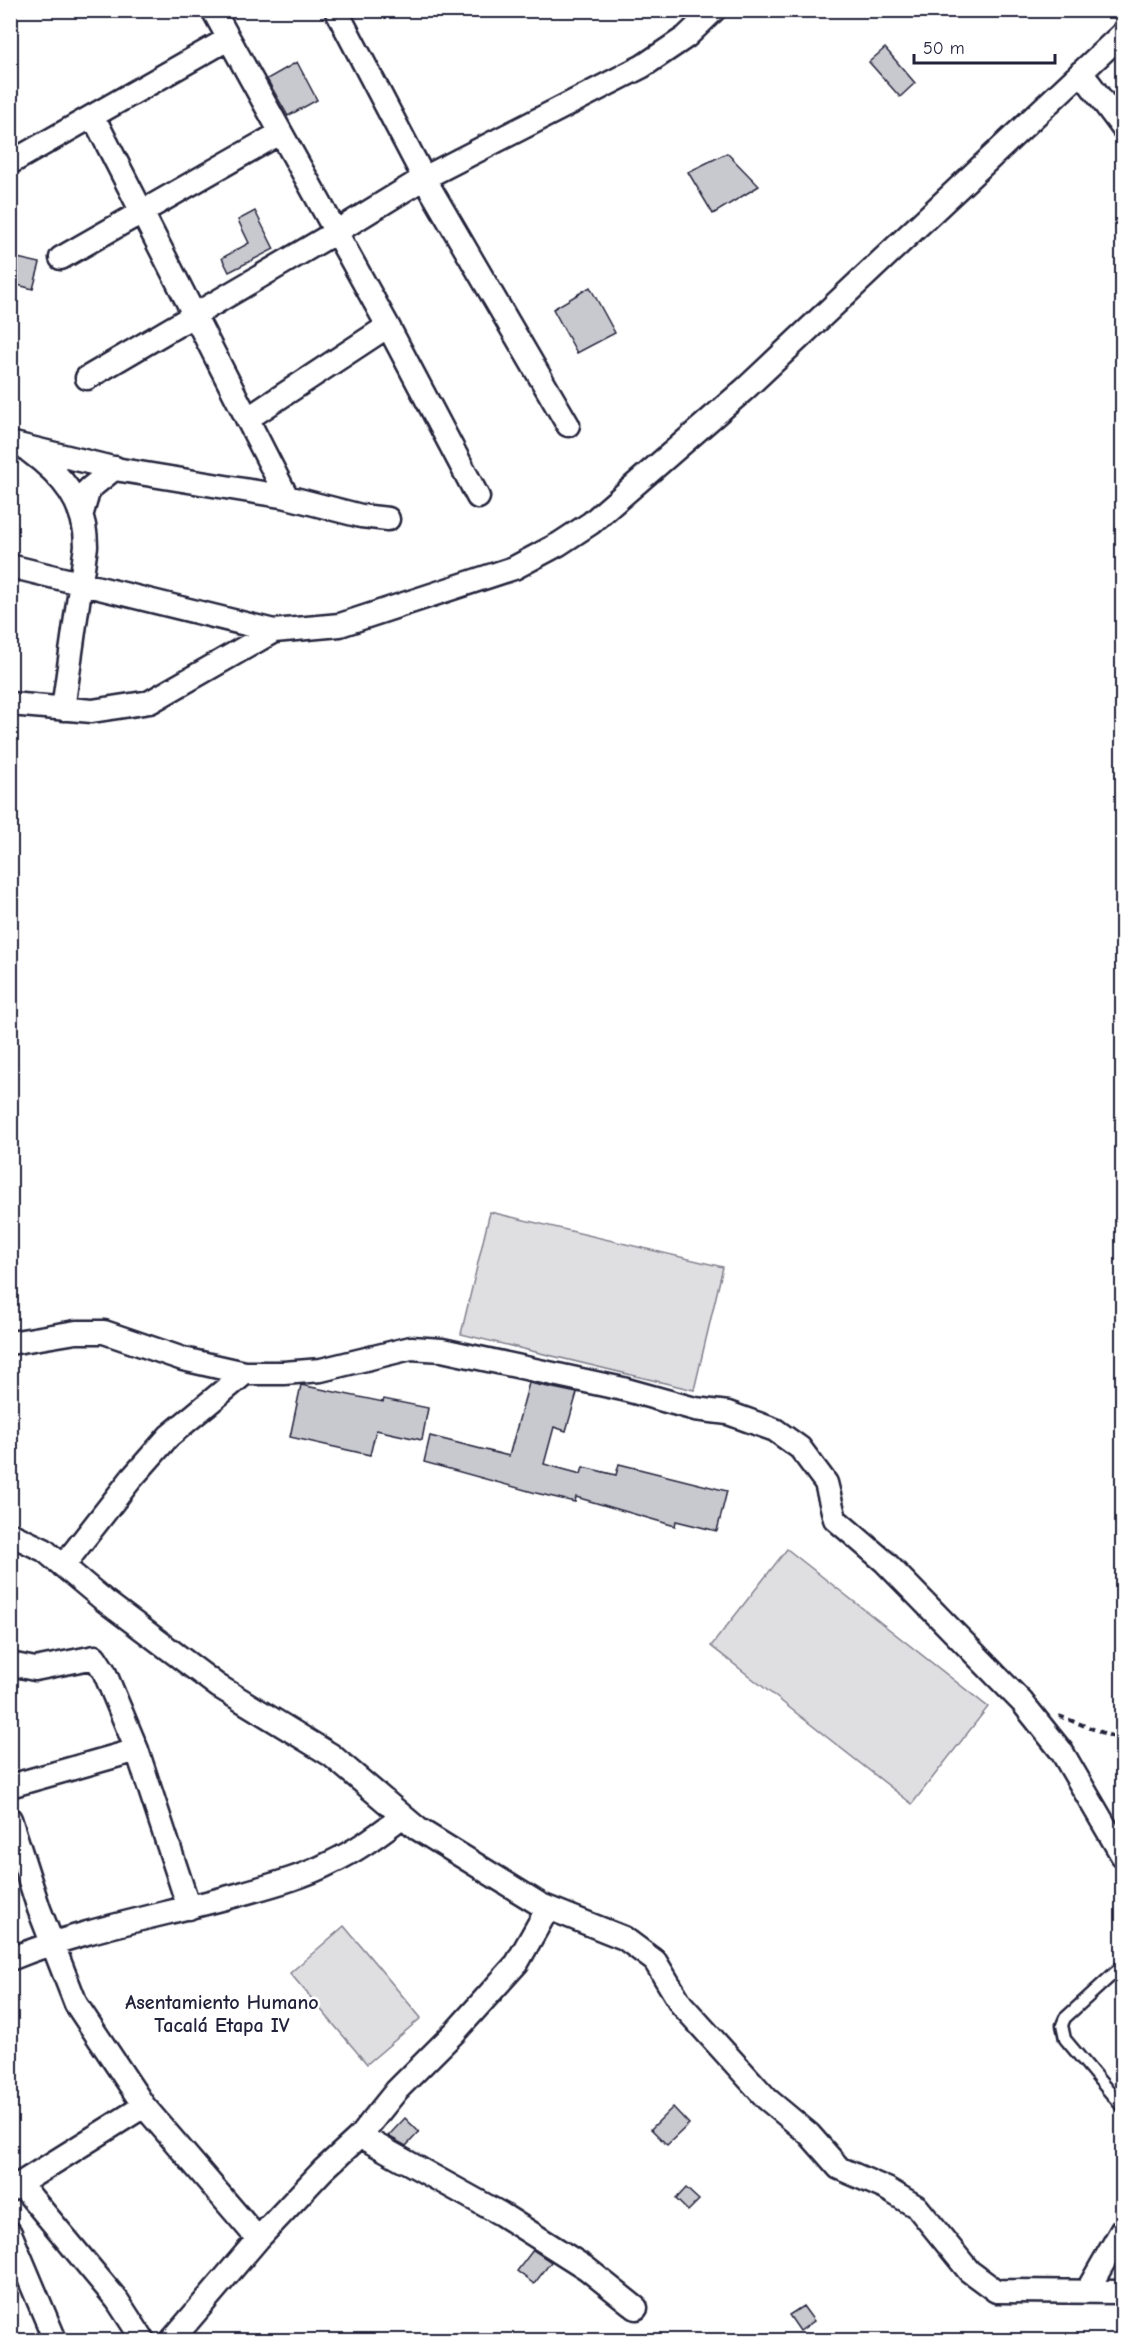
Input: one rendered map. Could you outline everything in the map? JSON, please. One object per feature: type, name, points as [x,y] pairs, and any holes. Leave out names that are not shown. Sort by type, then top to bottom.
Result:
[{"type":"street","points":[[213,10],[388,326],[478,497]]},
{"type":"street","points":[[336,10],[424,178],[568,425]]},
{"type":"street","points":[[87,378],[424,178],[643,66],[686,37],[714,10]]},
{"type":"street","points":[[10,566],[274,631],[340,625],[483,580],[559,544],[591,523],[745,389],[1122,34]]},
{"type":"street","points":[[10,163],[228,39]]},
{"type":"street","points":[[1081,72],[1122,127]]},
{"type":"street","points":[[93,116],[287,497]]},
{"type":"street","points":[[61,258],[280,133]]},
{"type":"street","points":[[247,418],[388,326]]},
{"type":"street","points":[[15,444],[51,467],[70,490],[82,513],[86,528],[86,546],[63,708]]},
{"type":"street","points":[[15,444],[115,468],[287,497],[361,516],[388,519]]},
{"type":"street","points":[[82,513],[89,489],[115,468]]},
{"type":"street","points":[[10,704],[92,711],[150,702],[274,631]]},
{"type":"street","points":[[10,1343],[76,1332],[104,1332],[183,1359],[245,1373],[284,1374],[321,1370],[411,1348],[442,1350],[623,1389],[695,1409],[729,1413],[774,1430],[800,1448],[826,1483],[835,1519],[885,1562],[1022,1702],[1062,1752],[1122,1855]]},
{"type":"street","points":[[63,1566],[131,1479],[170,1436],[245,1373]]},
{"type":"street","points":[[10,1534],[44,1550],[218,1686],[331,1755],[418,1829],[473,1866],[548,1908],[624,1938],[655,1961],[681,2004],[767,2099],[809,2134],[839,2168],[886,2189],[917,2207],[969,2271],[996,2291],[1122,2292]]},
{"type":"street","points":[[10,1664],[35,1669],[95,1658],[104,1671],[137,1750],[189,1908]]},
{"type":"street","points":[[10,1786],[137,1750]]},
{"type":"street","points":[[10,1959],[52,1942],[271,1885],[329,1864],[363,1845],[403,1816]]},
{"type":"street","points":[[10,1819],[76,2004],[144,2106],[258,2239]]},
{"type":"street","points":[[172,2340],[258,2239],[323,2170],[360,2136],[397,2090],[455,2032],[517,1964],[548,1908]]},
{"type":"street","points":[[143,2340],[117,2300],[16,2188],[144,2106]]},
{"type":"street","points":[[360,2136],[501,2214],[586,2268],[636,2308]]},
{"type":"street","points":[[1087,2291],[1122,2230]]},
{"type":"street","points":[[10,2233],[55,2340]]},
{"type":"lane","points":[[1122,1966],[1065,2018],[1062,2025],[1065,2039],[1122,2107]]},
{"type":"path","points":[[1056,1715],[1122,1740]]},
{"type":"shaded area","points":[[490,1212],[723,1267],[694,1390],[461,1334]]},
{"type":"shaded area","points":[[787,1549],[988,1707],[912,1804],[711,1646]]},
{"type":"shaded area","points":[[344,1926],[421,2018],[367,2064],[290,1973]]},
{"type":"building","points":[[885,48],[915,83],[900,97],[869,62]]},
{"type":"building","points":[[297,62],[317,100],[288,116],[267,79]]},
{"type":"building","points":[[727,153],[759,186],[713,214],[688,172]]},
{"type":"building","points":[[255,211],[274,249],[229,272],[222,258],[249,243],[238,220]]},
{"type":"building","points":[[13,257],[40,263],[33,289],[10,283]]},
{"type":"building","points":[[590,287],[615,333],[577,353],[553,309]]},
{"type":"building","points":[[529,1383],[577,1393],[566,1431],[554,1427],[544,1464],[581,1474],[583,1467],[616,1475],[619,1464],[727,1491],[717,1531],[676,1521],[675,1526],[576,1497],[575,1502],[424,1462],[430,1436],[509,1456]]},
{"type":"building","points":[[301,1385],[383,1402],[384,1399],[428,1408],[422,1440],[376,1430],[370,1455],[290,1437]]},
{"type":"building","points":[[673,2107],[689,2124],[667,2145],[651,2129]]},
{"type":"building","points":[[405,2118],[419,2132],[406,2146],[388,2136]]},
{"type":"building","points":[[686,2188],[699,2200],[688,2211],[676,2199]]},
{"type":"building","points":[[533,2250],[551,2262],[534,2284],[517,2271]]},
{"type":"building","points":[[803,2306],[814,2321],[800,2331],[789,2315]]},
{"type":"district","name":"Asentamiento Humano Tacalá Etapa IV","points":[[222,2014]]}]
